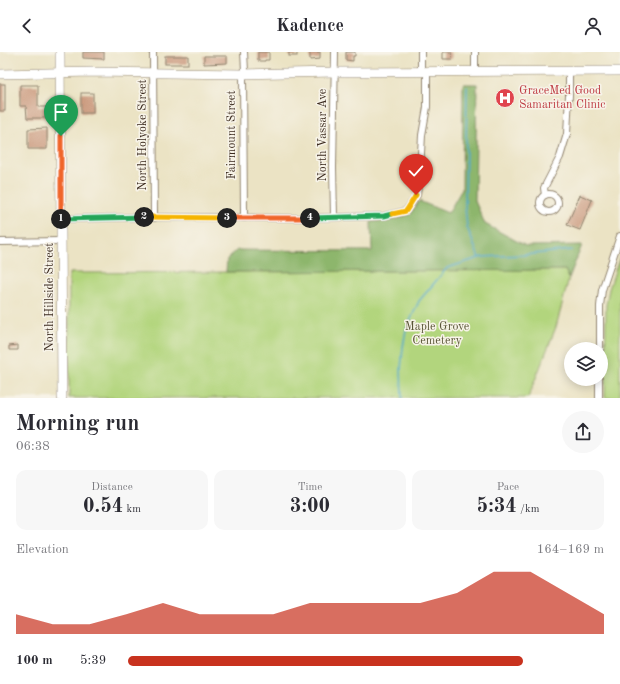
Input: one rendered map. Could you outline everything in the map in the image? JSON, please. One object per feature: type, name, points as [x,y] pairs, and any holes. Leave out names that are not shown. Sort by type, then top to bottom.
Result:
[{"type":"main road","name":"North Hillside Street","points":[[60,52],[62,398]]},
{"type":"main road","points":[[0,74],[154,72],[243,74],[424,71],[620,71]]},
{"type":"street","name":"North Holyoke Street","points":[[153,52],[154,218]]},
{"type":"street","name":"Fairmount Street","points":[[244,52],[244,218]]},
{"type":"street","name":"North Vassar Ave","points":[[334,217],[333,167],[335,52]]},
{"type":"street","points":[[61,219],[384,216],[406,211],[416,195],[420,171],[422,135],[428,107],[421,52]]},
{"type":"street","points":[[475,52],[475,71]]},
{"type":"street","points":[[545,195],[544,188],[560,157],[567,134],[569,71]]},
{"type":"street","points":[[600,342],[600,306],[602,290],[620,236]]},
{"type":"street","points":[[0,242],[62,241]]},
{"type":"street","points":[[599,386],[599,398]]},
{"type":"green space","points":[[463,84],[477,84],[475,201],[485,224],[526,246],[582,245],[569,278],[565,270],[226,272],[227,259],[237,250],[372,251],[371,222],[397,219],[410,214],[419,201],[448,213],[462,189]]},
{"type":"green space","points":[[620,256],[620,398],[605,398],[605,386],[608,386],[608,342],[606,342],[606,305],[609,289]]},
{"type":"green space","name":"Maple Grove Cemetery","points":[[565,270],[569,278],[556,327],[528,398],[69,398],[69,273]]},
{"type":"building","points":[[83,52],[104,52],[104,59],[83,58]]},
{"type":"building","points":[[258,52],[269,52],[269,60],[258,61]]},
{"type":"building","points":[[289,52],[297,52],[297,56],[289,56]]},
{"type":"building","points":[[310,52],[320,52],[320,59],[310,60]]},
{"type":"building","points":[[346,52],[355,52],[353,61],[346,60]]},
{"type":"building","points":[[443,52],[451,52],[452,59],[443,59]]},
{"type":"building","points":[[165,56],[188,56],[188,64],[165,64]]},
{"type":"building","points":[[204,56],[227,56],[227,63],[204,64]]},
{"type":"building","points":[[0,84],[5,84],[5,111],[0,111]]},
{"type":"building","points":[[20,85],[38,85],[38,107],[46,107],[46,118],[27,118],[26,106],[20,106]]},
{"type":"building","points":[[81,93],[93,93],[93,113],[81,113]]},
{"type":"building","points":[[47,128],[47,149],[28,149],[28,129]]},
{"type":"building","points":[[580,195],[592,200],[580,230],[567,225]]},
{"type":"building","points":[[18,345],[18,350],[9,350],[9,346]]},
{"type":"waterway","points":[[467,87],[465,207],[467,227],[479,258]]},
{"type":"waterway","points":[[402,398],[401,369],[406,330],[419,301],[447,268],[482,257],[572,250]]},
{"type":"place","name":"GraceMed Good Samaritan Clinic","points":[[505,98]]},
{"type":"route","points":[[61,136],[61,219],[147,217],[304,218],[384,216],[406,211],[416,195]]}]
